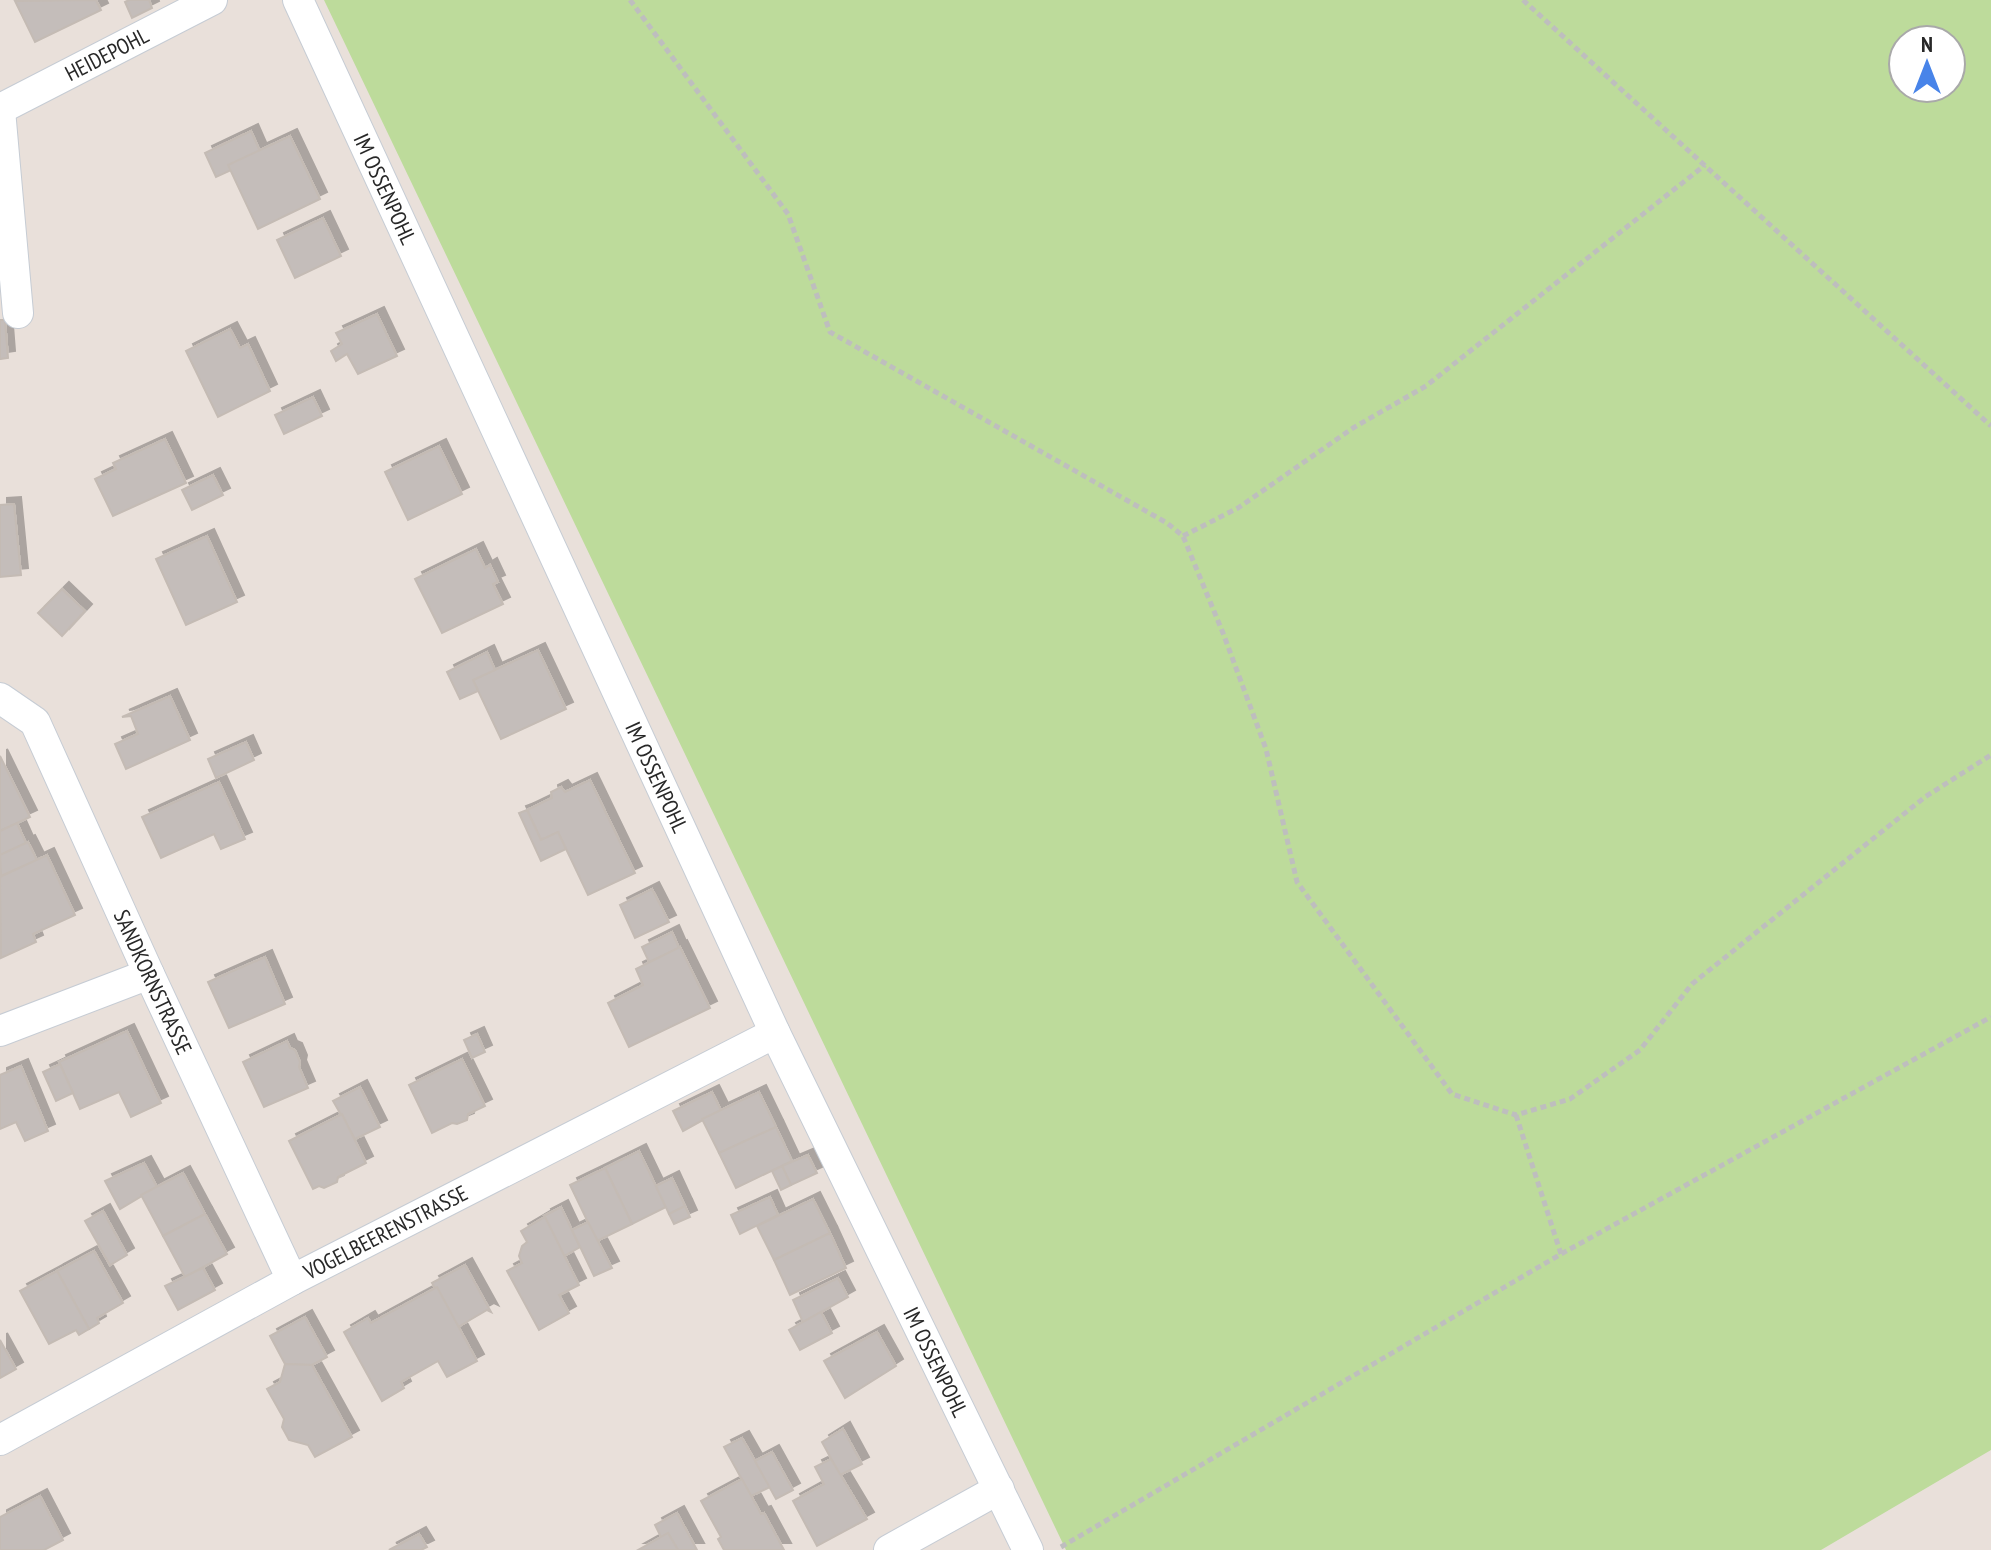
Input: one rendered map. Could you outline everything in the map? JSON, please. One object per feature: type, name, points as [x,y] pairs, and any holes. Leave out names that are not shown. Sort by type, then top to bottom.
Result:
[{"type":"street","name":"HEIDEPOHL","points":[[18,313],[0,109],[212,0]]},
{"type":"street","name":"IM OSSENPOHL","points":[[298,0],[775,1033],[1028,1550]]},
{"type":"street","name":"SANDKORNSTRASSE","points":[[0,698],[35,722],[292,1280]]},
{"type":"street","points":[[0,1031],[149,974]]},
{"type":"street","name":"VOGELBEERENSTRASSE","points":[[0,1440],[292,1280],[775,1033]]},
{"type":"street","points":[[889,1550],[999,1489]]},
{"type":"path","points":[[630,0],[788,214],[830,332],[1167,523],[1183,536],[1266,749],[1297,882],[1452,1094],[1516,1115],[1570,1099],[1640,1050],[1692,984],[1925,797],[1991,755]]},
{"type":"path","points":[[1523,0],[1991,426]]},
{"type":"path","points":[[1183,536],[1238,508],[1353,428],[1426,386],[1705,165]]},
{"type":"path","points":[[1056,1550],[1561,1254],[1991,1017]]},
{"type":"path","points":[[1516,1115],[1561,1254]]},
{"type":"green space","points":[[324,0],[1991,0],[1991,1450],[1821,1550],[1066,1550]]},
{"type":"building","points":[[96,0],[101,10],[35,42],[15,1]]},
{"type":"building","points":[[149,0],[152,8],[132,18],[125,2]]},
{"type":"building","points":[[251,131],[262,156],[216,177],[205,153]]},
{"type":"building","points":[[290,136],[320,199],[258,229],[228,165]]},
{"type":"building","points":[[323,218],[341,256],[295,278],[277,240]]},
{"type":"building","points":[[377,314],[397,356],[358,374],[347,354],[336,361],[331,351],[342,344],[336,333]]},
{"type":"building","points":[[0,320],[5,320],[8,358],[0,359]]},
{"type":"building","points":[[230,329],[240,348],[248,344],[270,391],[218,417],[186,351]]},
{"type":"building","points":[[313,397],[322,416],[284,434],[275,415]]},
{"type":"building","points":[[165,439],[186,483],[113,516],[95,479],[116,469],[113,463]]},
{"type":"building","points":[[439,446],[462,494],[408,520],[385,472]]},
{"type":"building","points":[[213,475],[223,495],[192,510],[182,490]]},
{"type":"building","points":[[14,504],[21,575],[0,577],[0,505]]},
{"type":"building","points":[[207,536],[237,602],[186,625],[156,559]]},
{"type":"building","points":[[476,549],[485,568],[490,565],[498,582],[493,584],[503,604],[442,633],[415,579]]},
{"type":"building","points":[[62,589],[85,611],[62,636],[38,613]]},
{"type":"building","points":[[538,650],[566,709],[501,739],[473,680]]},
{"type":"building","points":[[487,652],[495,670],[473,680],[478,691],[460,699],[447,672]]},
{"type":"building","points":[[170,696],[190,740],[126,769],[115,744],[138,734],[131,716],[122,717]]},
{"type":"building","points":[[246,742],[254,760],[216,778],[208,759]]},
{"type":"building","points":[[0,756],[30,817],[0,831]]},
{"type":"building","points":[[590,780],[635,873],[588,895],[558,832],[541,840],[527,810],[552,798],[551,792],[561,787],[565,792]]},
{"type":"building","points":[[219,782],[245,839],[221,849],[214,834],[161,858],[142,817]]},
{"type":"building","points":[[527,810],[541,840],[558,832],[566,849],[541,861],[519,813]]},
{"type":"building","points":[[17,823],[26,843],[0,855],[0,831]]},
{"type":"building","points":[[28,842],[37,860],[1,876],[0,855]]},
{"type":"building","points":[[47,855],[75,915],[33,934],[36,942],[1,958],[0,877]]},
{"type":"building","points":[[652,889],[669,922],[635,938],[620,905]]},
{"type":"building","points":[[672,932],[679,948],[649,962],[642,947]]},
{"type":"building","points":[[680,947],[710,1008],[629,1047],[608,1003],[643,985],[636,969]]},
{"type":"building","points":[[265,957],[285,1004],[229,1028],[208,982]]},
{"type":"building","points":[[127,1031],[161,1103],[131,1117],[119,1092],[80,1109],[59,1062]]},
{"type":"building","points":[[477,1034],[485,1052],[472,1058],[464,1040]]},
{"type":"building","points":[[287,1041],[290,1048],[295,1050],[308,1088],[264,1107],[243,1062]]},
{"type":"building","points":[[462,1059],[485,1106],[468,1114],[467,1120],[452,1123],[432,1133],[409,1085]]},
{"type":"building","points":[[60,1064],[73,1093],[56,1101],[43,1072]]},
{"type":"building","points":[[21,1066],[48,1131],[25,1141],[16,1122],[0,1129],[0,1075]]},
{"type":"building","points":[[360,1087],[380,1127],[355,1139],[333,1101]]},
{"type":"building","points":[[712,1092],[721,1110],[683,1131],[673,1111]]},
{"type":"building","points":[[759,1092],[776,1127],[719,1153],[702,1119]]},
{"type":"building","points":[[342,1114],[366,1163],[338,1177],[337,1182],[313,1189],[289,1141]]},
{"type":"building","points":[[776,1127],[792,1161],[736,1188],[719,1153]]},
{"type":"building","points":[[639,1151],[666,1207],[632,1224],[605,1168]]},
{"type":"building","points":[[808,1155],[817,1173],[791,1185],[782,1166]]},
{"type":"building","points":[[144,1163],[157,1187],[120,1209],[105,1181]]},
{"type":"building","points":[[782,1166],[791,1185],[781,1190],[772,1171]]},
{"type":"building","points":[[605,1168],[632,1224],[597,1241],[570,1185]]},
{"type":"building","points":[[183,1173],[205,1214],[163,1236],[141,1195]]},
{"type":"building","points":[[672,1178],[685,1206],[669,1214],[656,1186]]},
{"type":"building","points":[[770,1197],[778,1215],[740,1234],[731,1215]]},
{"type":"building","points":[[813,1199],[830,1233],[774,1260],[757,1226]]},
{"type":"building","points":[[685,1206],[690,1217],[674,1224],[669,1214]]},
{"type":"building","points":[[561,1207],[580,1247],[564,1256],[544,1216]]},
{"type":"building","points":[[103,1211],[127,1255],[110,1265],[85,1221]]},
{"type":"building","points":[[205,1214],[227,1254],[185,1277],[163,1236]]},
{"type":"building","points":[[545,1217],[579,1285],[559,1295],[569,1313],[539,1330],[507,1271],[522,1263],[519,1256],[527,1242],[521,1231]]},
{"type":"building","points":[[588,1222],[612,1268],[594,1276],[572,1230]]},
{"type":"building","points":[[830,1233],[846,1268],[790,1295],[774,1260]]},
{"type":"building","points":[[94,1251],[123,1303],[97,1318],[99,1323],[89,1329],[57,1271]]},
{"type":"building","points":[[465,1265],[491,1312],[487,1310],[458,1327],[432,1283]]},
{"type":"building","points":[[203,1268],[215,1290],[178,1310],[165,1286]]},
{"type":"building","points":[[57,1271],[89,1329],[79,1335],[76,1330],[49,1344],[20,1291]]},
{"type":"building","points":[[838,1278],[848,1297],[803,1322],[793,1300]]},
{"type":"building","points":[[437,1287],[477,1361],[447,1377],[438,1361],[401,1382],[404,1388],[382,1401],[344,1332],[368,1318],[371,1323]]},
{"type":"building","points":[[821,1312],[832,1333],[800,1350],[789,1330]]},
{"type":"building","points":[[305,1317],[327,1357],[312,1365],[285,1364],[270,1336]]},
{"type":"building","points":[[877,1332],[896,1366],[845,1398],[824,1361]]},
{"type":"building","points":[[0,1340],[16,1369],[0,1378]]},
{"type":"building","points":[[285,1364],[312,1365],[352,1437],[315,1457],[308,1445],[289,1440],[282,1427],[284,1419],[267,1389],[280,1382]]},
{"type":"building","points":[[843,1429],[862,1464],[840,1475],[822,1442]]},
{"type":"building","points":[[742,1438],[770,1487],[751,1496],[724,1447]]},
{"type":"building","points":[[772,1452],[793,1490],[776,1499],[755,1461]]},
{"type":"building","points":[[831,1459],[867,1519],[817,1546],[793,1501],[824,1484],[815,1467]]},
{"type":"building","points":[[742,1479],[784,1550],[724,1550],[718,1539],[721,1537],[701,1501]]},
{"type":"building","points":[[40,1496],[63,1540],[44,1550],[0,1550],[0,1517]]},
{"type":"building","points":[[677,1513],[697,1550],[678,1550],[668,1533],[661,1537],[655,1525]]},
{"type":"building","points":[[668,1533],[678,1550],[638,1550],[661,1537]]},
{"type":"building","points":[[419,1534],[427,1547],[421,1550],[389,1550]]}]
